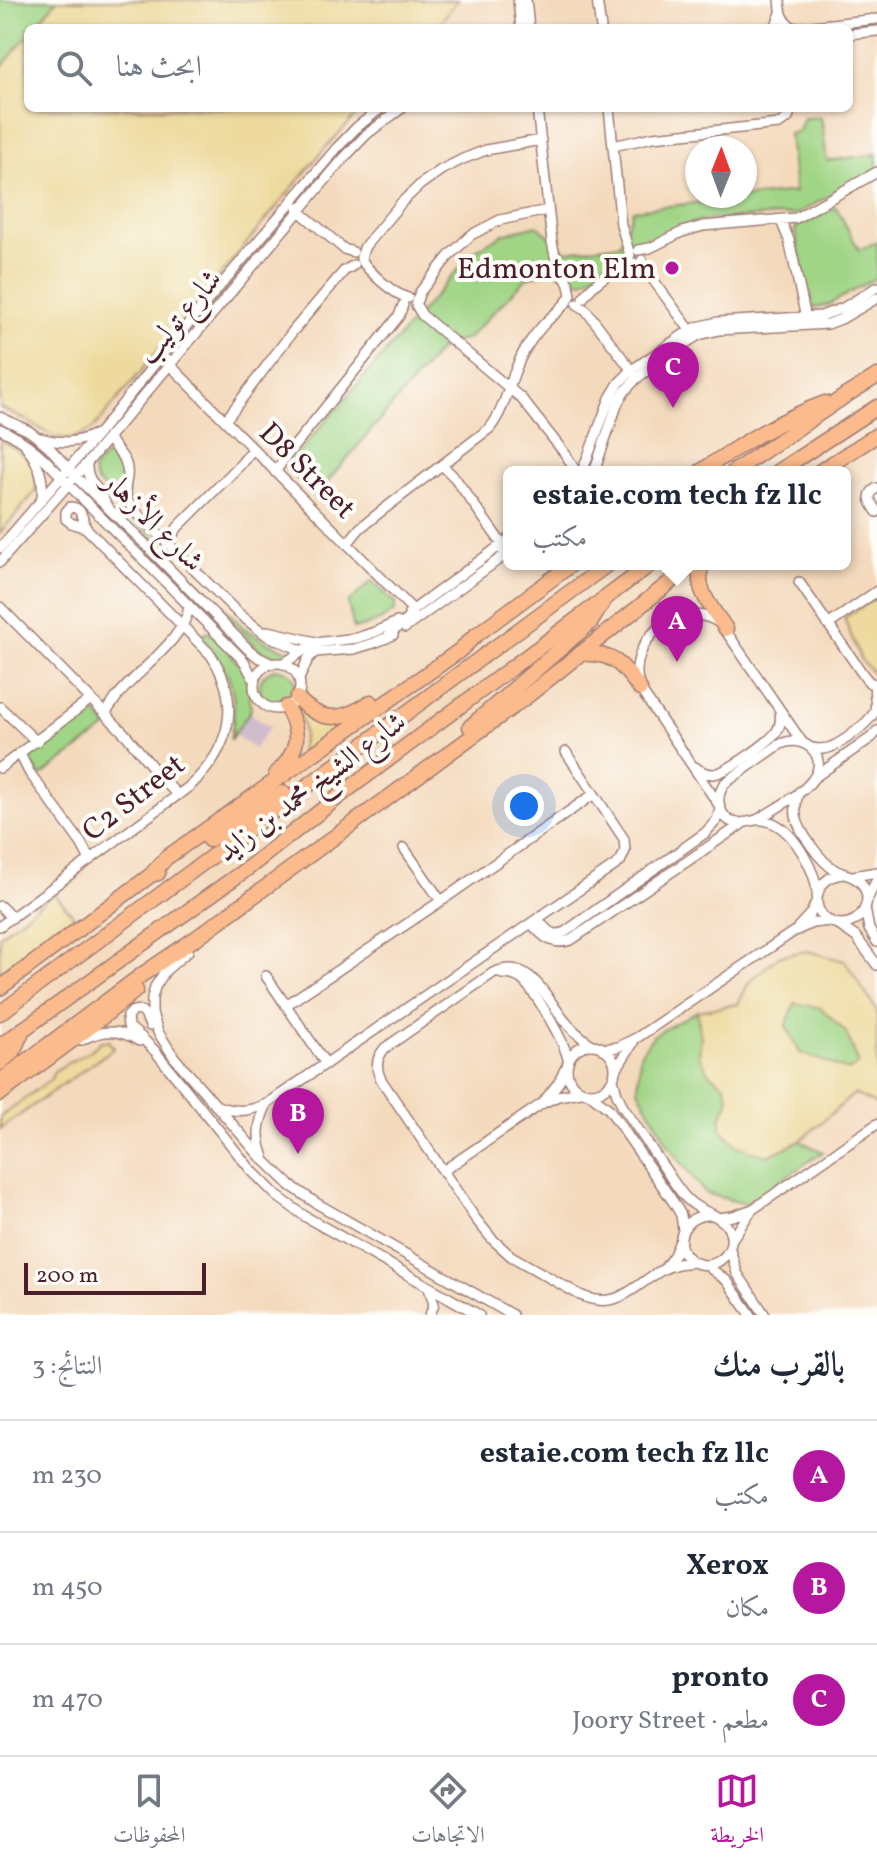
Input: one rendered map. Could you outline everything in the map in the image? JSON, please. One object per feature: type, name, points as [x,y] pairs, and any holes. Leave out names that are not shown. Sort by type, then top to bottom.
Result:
[{"type":"highway","points":[[742,466],[877,376]]},
{"type":"highway","points":[[709,466],[789,418],[845,396]]},
{"type":"highway","points":[[786,466],[877,407]]},
{"type":"highway","points":[[828,466],[877,435]]},
{"type":"highway","points":[[0,988],[151,875],[166,858],[459,651],[564,570]]},
{"type":"highway","name":"شارع الشيخ محمد بن زايد","points":[[0,1013],[600,570]]},
{"type":"highway","name":"شارع الشيخ محمد بن زايد","points":[[0,1046],[248,868],[643,570]]},
{"type":"highway","points":[[0,1081],[526,697],[685,570]]},
{"type":"highway","points":[[701,570],[701,590],[726,629]]},
{"type":"highway","points":[[437,761],[451,744],[591,622],[605,598]]},
{"type":"highway","points":[[291,702],[331,717],[350,715],[476,635]]},
{"type":"highway","points":[[580,654],[609,657],[626,670],[640,689]]},
{"type":"highway","points":[[232,812],[284,766],[293,753],[297,736],[291,702]]},
{"type":"highway","points":[[151,875],[166,869],[285,791],[309,784]]},
{"type":"highway","points":[[0,1094],[128,997],[182,947]]},
{"type":"highway","points":[[0,1063],[13,1052],[23,1029]]},
{"type":"street","points":[[518,0],[521,24]]},
{"type":"street","points":[[526,0],[529,24]]},
{"type":"street","points":[[597,0],[600,24]]},
{"type":"street","points":[[777,24],[781,13],[780,0]]},
{"type":"street","points":[[781,13],[788,24]]},
{"type":"street","points":[[831,24],[877,19]]},
{"type":"street","points":[[853,34],[877,31]]},
{"type":"street","name":"شارع توليب","points":[[0,548],[42,498],[87,463],[104,434],[189,324],[346,138],[376,112]]},
{"type":"street","name":"شارع توليب","points":[[0,562],[68,476],[169,364],[355,146],[396,112]]},
{"type":"street","points":[[537,112],[554,254],[576,296],[634,374]]},
{"type":"street","points":[[609,112],[621,225],[635,255],[690,330]]},
{"type":"street","points":[[612,142],[779,124],[788,118],[790,112]]},
{"type":"street","points":[[223,419],[353,257],[421,184],[441,170],[486,150],[541,142]]},
{"type":"street","points":[[318,170],[316,179],[301,198],[299,211],[521,398],[572,466]]},
{"type":"street","points":[[344,542],[490,428],[532,338],[576,296],[635,255],[672,236],[703,226],[785,220],[805,214],[877,172]]},
{"type":"street","points":[[273,469],[408,303],[471,235],[500,220],[548,213]]},
{"type":"street","points":[[785,220],[806,318]]},
{"type":"street","points":[[596,466],[618,402],[634,374],[690,330],[718,322],[821,316],[836,311],[877,287]]},
{"type":"street","points":[[584,466],[619,383],[686,343],[719,330],[821,325],[841,319],[877,298]]},
{"type":"street","points":[[169,364],[171,352],[187,332],[189,324]]},
{"type":"street","name":"D8 Street","points":[[169,364],[413,610]]},
{"type":"street","points":[[503,403],[521,398]]},
{"type":"street","name":"شارع الأزهار","points":[[0,417],[38,437],[68,476],[244,661],[254,680],[255,696],[262,704],[276,709],[291,702]]},
{"type":"street","name":"شارع الأزهار","points":[[0,429],[22,439],[107,508],[253,654],[272,664]]},
{"type":"street","points":[[38,437],[68,443],[104,434],[126,464],[125,492],[132,508],[226,603],[271,638],[303,651]]},
{"type":"street","points":[[22,439],[41,470],[42,498]]},
{"type":"street","points":[[166,540],[255,450]]},
{"type":"street","points":[[566,455],[578,460],[589,455]]},
{"type":"street","points":[[87,463],[89,479],[103,497],[107,508]]},
{"type":"street","points":[[444,463],[448,473],[503,540]]},
{"type":"street","points":[[877,488],[869,497],[877,512]]},
{"type":"street","name":"C2 Street","points":[[6,922],[199,777],[215,759],[225,736],[229,712],[226,688],[217,666],[203,646],[86,528]]},
{"type":"street","points":[[257,627],[297,639],[341,646],[383,629],[503,548]]},
{"type":"street","points":[[299,679],[312,654],[341,646],[367,645],[387,638],[481,572],[503,549]]},
{"type":"street","points":[[535,922],[550,933],[562,933],[705,833],[714,825],[720,807],[719,793],[725,783],[784,742],[802,742],[812,748],[826,749],[872,717],[876,684],[864,676],[799,582]]},
{"type":"street","points":[[828,625],[877,591]]},
{"type":"street","points":[[103,712],[184,628],[189,606]]},
{"type":"street","points":[[0,607],[137,747],[176,796]]},
{"type":"street","points":[[387,638],[409,619],[413,610]]},
{"type":"street","points":[[742,824],[730,821],[640,689],[636,669],[638,655],[649,637],[681,616],[695,614],[709,617],[726,629],[802,742]]},
{"type":"street","points":[[184,628],[208,625]]},
{"type":"street","points":[[283,664],[320,642]]},
{"type":"street","points":[[254,680],[261,669],[272,664],[283,664],[293,670],[299,679],[300,689],[291,702]]},
{"type":"street","points":[[0,768],[76,712],[89,698]]},
{"type":"street","points":[[0,707],[34,743]]},
{"type":"street","points":[[692,766],[708,773],[731,768],[774,735],[780,722],[779,708]]},
{"type":"street","points":[[535,922],[541,934],[550,940],[571,940],[742,824],[757,820],[799,792],[877,731]]},
{"type":"street","points":[[812,748],[817,759],[815,777]]},
{"type":"street","points":[[215,1105],[242,1112],[267,1104],[611,870],[623,857],[624,839],[566,752]]},
{"type":"street","points":[[17,756],[93,858]]},
{"type":"street","points":[[799,792],[795,807],[801,830],[826,863],[864,887],[867,922],[877,942]]},
{"type":"street","points":[[286,1005],[594,794]]},
{"type":"street","points":[[757,820],[770,822],[786,832],[811,869],[822,915],[856,937],[877,965]]},
{"type":"street","points":[[404,848],[441,901]]},
{"type":"street","points":[[793,932],[811,913],[824,881],[830,877],[877,872]]},
{"type":"street","points":[[603,1049],[625,1044],[638,1037],[793,932],[812,923],[850,922],[859,917],[877,879]]},
{"type":"street","points":[[0,908],[6,922]]},
{"type":"street","points":[[172,1053],[155,1026],[152,998],[161,976],[190,949],[196,938]]},
{"type":"street","points":[[751,1315],[727,1281],[706,1265],[694,1262],[664,1269],[620,1298],[604,1301],[586,1298],[511,1256],[497,1246],[475,1218],[382,1081],[378,1058],[385,1048],[496,972],[507,969],[526,973],[579,1035],[611,1056],[617,1094],[623,1107],[682,1193],[696,1208],[719,1218],[753,1209],[877,1124]]},
{"type":"street","points":[[488,978],[508,974],[526,984],[561,1038],[571,1084],[609,1109],[674,1203],[681,1215],[685,1254],[694,1262]]},
{"type":"street","points":[[266,976],[326,1064]]},
{"type":"street","points":[[439,988],[450,1004]]},
{"type":"street","points":[[479,1315],[306,1217],[277,1196],[251,1170],[147,1042],[128,1026],[126,1019],[130,1012],[143,1012],[156,1036],[267,1164],[290,1185],[512,1315]]},
{"type":"street","points":[[48,1059],[61,1055],[90,1036],[113,1031],[136,1039],[161,1060]]},
{"type":"street","points":[[443,1171],[543,1103],[558,1096],[601,1091],[638,1037]]},
{"type":"street","points":[[543,1103],[572,1054],[581,1047],[592,1045]]},
{"type":"street","points":[[267,1104],[259,1122],[258,1137],[267,1164]]},
{"type":"street","points":[[706,1265],[720,1261],[753,1209]]},
{"type":"street","points":[[664,1269],[691,1220],[709,1215]]},
{"type":"street","points":[[719,1218],[728,1227],[737,1273],[765,1315]]},
{"type":"street","points":[[427,1286],[434,1299],[432,1312]]},
{"type":"street","points":[[432,1312],[443,1304],[458,1303]]},
{"type":"shaded area","points":[[250,713],[270,727],[254,749],[235,735]]},
{"type":"green space","points":[[0,0],[57,0],[37,24],[24,24],[24,40],[0,69]]},
{"type":"green space","points":[[821,117],[827,161],[877,154],[877,169],[797,214],[698,221],[667,234],[583,281],[551,271],[527,278],[467,339],[444,345],[315,496],[285,468],[473,252],[503,234],[537,225],[566,251],[620,244],[633,210],[685,204],[685,208],[757,208],[757,196],[795,192],[789,134],[799,131],[804,118]]},
{"type":"green space","points":[[836,207],[859,250],[877,242],[877,277],[828,305],[816,308],[810,301],[795,232],[796,227]]},
{"type":"green space","points":[[109,453],[122,463],[131,513],[243,627],[291,654],[273,655],[257,647],[96,481],[94,469]]},
{"type":"green space","points":[[372,581],[395,603],[395,611],[380,621],[354,629],[348,603]]},
{"type":"green space","points":[[207,632],[222,643],[247,675],[251,710],[230,740],[234,710],[231,684],[220,661],[202,637]]},
{"type":"green space","points":[[278,669],[291,674],[296,687],[291,700],[278,705],[265,700],[260,687],[265,674]]},
{"type":"green space","points":[[91,711],[108,727],[41,776],[31,763],[33,754],[85,712]]},
{"type":"green space","points":[[795,1003],[820,1007],[846,1032],[859,1064],[849,1071],[800,1053],[786,1026]]},
{"type":"green space","points":[[697,1011],[701,1038],[699,1055],[710,1074],[725,1085],[729,1100],[721,1118],[767,1156],[800,1141],[823,1152],[745,1204],[705,1193],[670,1148],[638,1089],[640,1054],[654,1035]]},
{"type":"sand","points":[[57,0],[458,0],[439,24],[37,24]]},
{"type":"sand","points":[[24,40],[24,112],[359,112],[326,147],[95,427],[75,437],[50,434],[0,408],[0,69]]},
{"type":"sand","points":[[0,440],[29,460],[37,474],[37,483],[34,493],[0,533]]},
{"type":"sand","points":[[877,597],[877,678],[861,660],[844,618]]},
{"type":"sand","points":[[300,709],[348,721],[298,758],[303,735]]},
{"type":"sand","points":[[54,893],[74,916],[0,971],[0,935]]},
{"type":"sand","points":[[807,951],[845,961],[877,1011],[877,1103],[854,1094],[800,1141],[767,1156],[738,1146],[721,1129],[721,1118],[729,1099],[725,1085],[710,1074],[699,1055],[701,1038],[697,1011],[738,1004],[749,982],[779,956]],"holes":[[[795,1003],[821,1008],[846,1032],[859,1064],[849,1071],[800,1053],[786,1026]]]},
{"type":"sand","points":[[101,1041],[108,1041],[114,1048],[0,1129],[0,1117],[51,1079],[54,1071],[90,1051]]},
{"type":"place","name":"Edmonton Elm","points":[[672,268]]},
{"type":"place","name":"pronto","points":[[673,408]]},
{"type":"place","name":"estaie.com tech fz llc","points":[[677,662]]},
{"type":"place","name":"Xerox","points":[[298,1154]]}]
